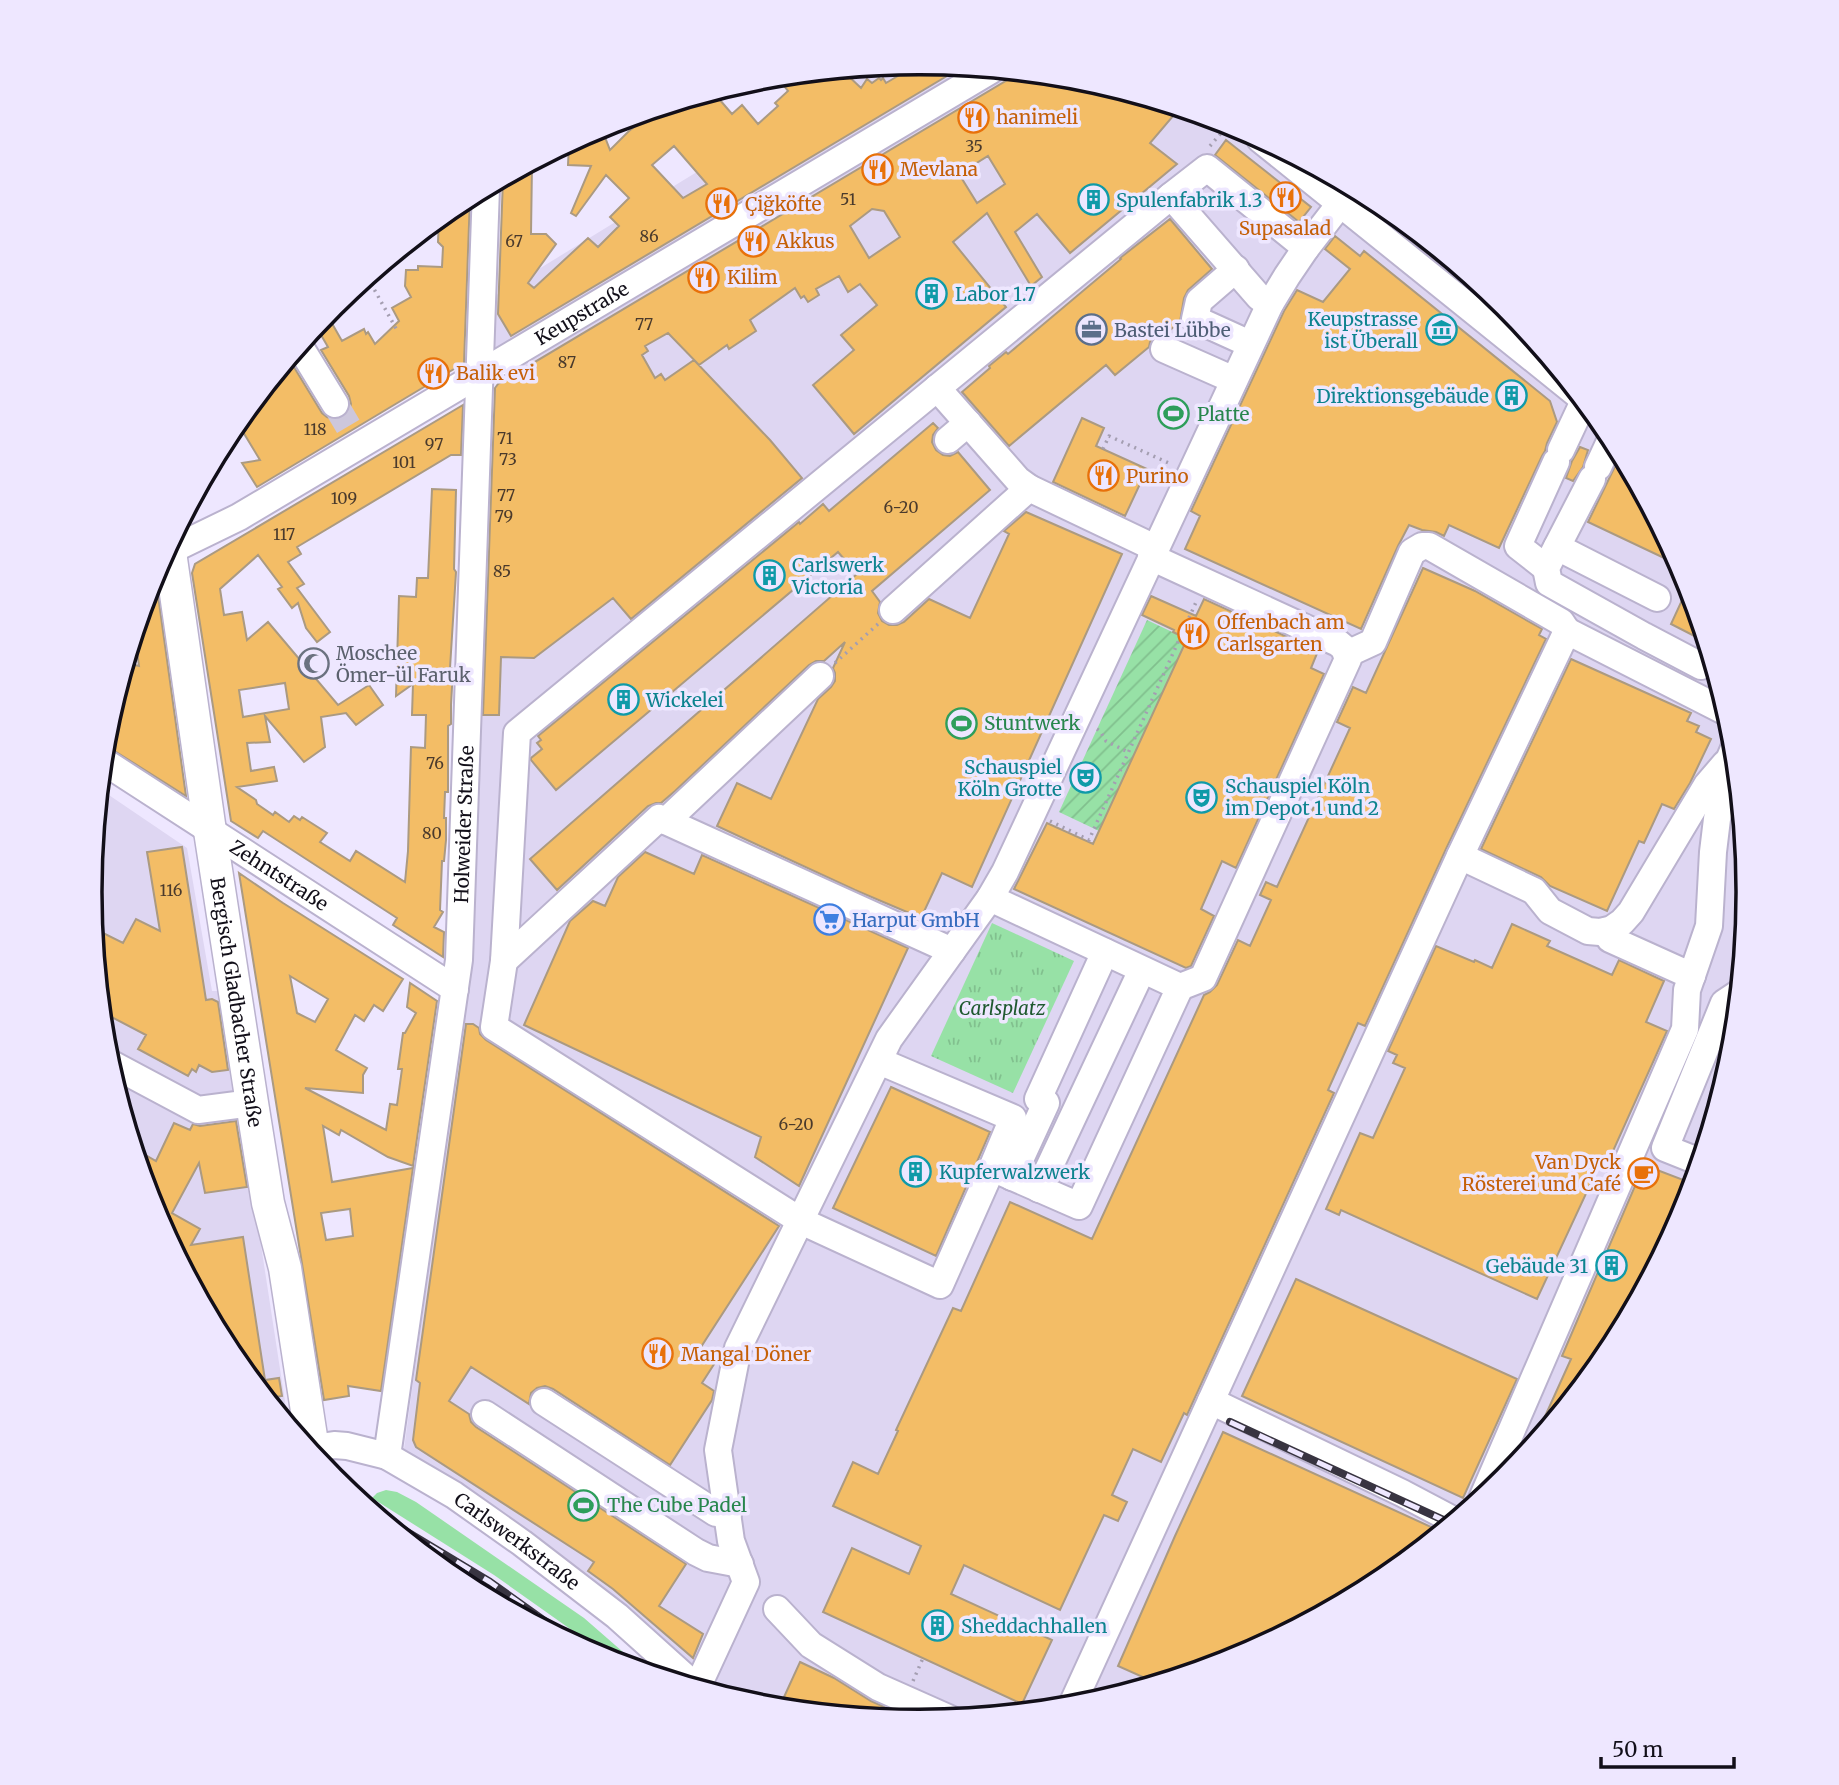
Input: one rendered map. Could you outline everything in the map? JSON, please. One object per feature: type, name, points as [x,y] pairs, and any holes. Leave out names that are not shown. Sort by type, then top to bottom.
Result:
[{"type":"main road","name":"Bergisch Gladbacher Straße","points":[[170,566],[268,1203],[285,1268],[311,1437]]},
{"type":"street","name":"Keupstraße","points":[[181,544],[239,517],[355,438],[480,374],[978,78]]},
{"type":"street","points":[[1105,952],[1038,1099],[1046,1103],[1002,1172],[940,1285],[802,1221],[494,1027],[504,961],[517,733],[1207,168],[1306,248]]},
{"type":"street","points":[[1315,178],[1545,367]]},
{"type":"street","points":[[700,1679],[746,1582],[731,1541],[718,1450],[738,1348],[890,1040],[990,898],[1011,860],[1270,304],[1306,248],[1336,193]]},
{"type":"street","points":[[1171,196],[1259,297],[1270,304]]},
{"type":"street","name":"Holweider Straße","points":[[387,1456],[459,960],[486,200]]},
{"type":"street","points":[[1236,269],[1199,301],[1195,319],[1251,344]]},
{"type":"street","points":[[1164,349],[1234,380]]},
{"type":"street","points":[[305,354],[335,404]]},
{"type":"street","points":[[937,388],[958,431],[1029,488],[1205,582],[1338,643],[1347,654],[1347,664],[1203,978],[1180,987],[1079,1206],[1002,1172]]},
{"type":"street","points":[[1579,410],[1518,546],[1657,598]]},
{"type":"street","points":[[1606,450],[1551,557],[1549,583],[1701,666]]},
{"type":"street","points":[[893,610],[1029,488]]},
{"type":"street","points":[[1347,654],[1373,642],[1412,552],[1416,548],[1429,546],[1561,622],[1567,631],[1715,706]]},
{"type":"street","points":[[1077,1694],[1460,856],[1567,631]]},
{"type":"street","points":[[666,821],[820,676]]},
{"type":"street","points":[[1460,856],[1534,891],[1550,911],[1588,931],[1606,931],[1622,922],[1631,912],[1707,785],[1726,760]]},
{"type":"street","name":"Zehntstraße","points":[[112,767],[455,989]]},
{"type":"street","points":[[1493,1474],[1685,1029],[1687,990],[1709,926],[1713,852],[1728,774]]},
{"type":"street","points":[[504,961],[659,818],[952,951]]},
{"type":"street","points":[[990,898],[1180,987]]},
{"type":"street","points":[[1606,931],[1609,939],[1692,976]]},
{"type":"street","points":[[1039,1189],[1142,970]]},
{"type":"street","points":[[1692,1159],[1665,1148],[1729,1005]]},
{"type":"street","points":[[879,1061],[1013,1118],[1002,1172]]},
{"type":"street","points":[[122,1069],[198,1110],[252,1103]]},
{"type":"street","points":[[1211,1401],[1447,1517]]},
{"type":"street","points":[[544,1402],[716,1513],[728,1513]]},
{"type":"street","points":[[485,1414],[696,1552],[708,1558],[740,1564]]},
{"type":"street","name":"Carlswerkstraße","points":[[323,1450],[347,1446],[387,1456],[454,1495],[617,1616],[681,1674]]},
{"type":"street","points":[[778,1609],[811,1645],[878,1687],[929,1710]]},
{"type":"path","points":[[373,286],[398,332]]},
{"type":"path","points":[[1103,449],[1109,436],[1171,464]]},
{"type":"path","points":[[1041,817],[1089,840],[1205,582]]},
{"type":"path","points":[[820,676],[893,610]]},
{"type":"path","points":[[1097,729],[1106,741],[1129,752]]},
{"type":"shaded area","points":[[920,75],[1026,82],[1131,103],[1232,137],[1328,185],[1374,213],[1458,278],[1497,315],[1568,395],[1599,438],[1627,484],[1675,580],[1709,681],[1721,733],[1730,786],[1737,892],[1730,999],[1721,1052],[1709,1104],[1675,1205],[1627,1301],[1599,1347],[1534,1431],[1497,1470],[1417,1541],[1374,1572],[1328,1600],[1232,1648],[1131,1682],[1026,1703],[973,1708],[920,1710],[813,1703],[710,1682],[637,1620],[453,1479],[404,1449],[464,1009],[483,616],[514,614],[558,468],[489,354],[490,299],[849,79]]},
{"type":"shaded area","points":[[108,795],[187,848],[212,991],[222,991],[286,1408],[240,1347],[187,1254],[164,1205],[130,1104],[109,999],[104,946],[102,892]]},
{"type":"green space","points":[[1147,620],[1187,639],[1099,831],[1059,812]]},
{"type":"green space","name":"Carlsplatz","points":[[992,923],[1074,961],[1013,1093],[931,1056]]},
{"type":"green space","points":[[386,1490],[397,1492],[416,1502],[584,1618],[627,1655],[576,1633],[494,1575],[372,1498]]},
{"type":"building","points":[[898,76],[947,76],[511,336],[498,314],[503,190],[532,174],[531,234],[546,234],[556,244],[528,283],[534,288],[588,238],[598,247],[619,226],[610,217],[629,198],[606,175],[576,216],[571,213],[591,166],[568,165],[568,155],[605,138],[610,150],[634,127],[708,103],[720,100],[732,114],[742,105],[758,124],[778,106],[775,103],[788,91],[785,87],[851,78],[861,88],[867,79],[872,83],[883,78],[886,83]],"holes":[[[674,146],[707,184],[683,198],[652,165]]]},
{"type":"building","points":[[1007,80],[1079,91],[1173,116],[1150,143],[1177,164],[1070,253],[1037,214],[1015,232],[1042,277],[1031,286],[987,213],[953,242],[1006,307],[854,434],[813,385],[854,350],[841,335],[877,305],[860,284],[848,292],[839,276],[816,289],[819,295],[808,302],[804,296],[801,298],[795,288],[750,320],[756,331],[729,349],[727,345],[699,365],[668,333],[645,346],[648,351],[642,355],[655,378],[661,374],[665,380],[694,360],[802,478],[631,619],[613,598],[534,658],[501,657],[499,715],[483,715],[495,388]],"holes":[[[988,156],[1005,184],[977,203],[959,174]],[[872,209],[884,211],[900,237],[869,258],[850,226]]]},
{"type":"building","points":[[1226,140],[1311,207],[1299,222],[1215,155]]},
{"type":"building","points":[[470,210],[464,363],[257,487],[242,463],[260,460],[244,433],[271,395],[294,367],[322,413],[335,420],[344,417],[351,404],[349,396],[321,350],[328,347],[322,336],[333,325],[342,341],[364,329],[375,344],[399,321],[392,308],[411,297],[405,286],[406,270],[418,270],[418,266],[442,267],[443,247],[438,242],[438,232]]},
{"type":"building","points":[[1170,219],[1212,269],[1188,290],[1180,322],[1165,334],[1154,337],[1149,347],[1115,375],[1106,365],[1009,446],[962,392],[990,368],[989,366],[1006,352],[1008,354]]},
{"type":"building","points":[[1335,236],[1360,256],[1364,251],[1550,401],[1557,422],[1499,548],[1449,525],[1444,536],[1409,525],[1361,629],[1185,549],[1200,516],[1191,511],[1284,311],[1297,290],[1323,302],[1350,269],[1325,249]]},
{"type":"building","points":[[463,405],[461,455],[451,455],[297,547],[301,554],[288,562],[304,584],[297,588],[330,632],[317,642],[306,628],[298,603],[292,608],[278,589],[282,587],[258,555],[220,589],[224,615],[242,612],[247,640],[268,622],[338,705],[369,685],[383,705],[356,725],[346,713],[321,717],[325,747],[304,762],[265,716],[270,742],[247,743],[251,771],[274,767],[277,781],[237,787],[273,815],[275,812],[289,822],[294,816],[300,820],[302,817],[327,833],[320,842],[350,861],[356,851],[405,882],[411,747],[425,748],[426,715],[412,715],[413,684],[396,696],[399,596],[416,597],[417,578],[428,578],[432,489],[456,490],[456,572],[450,668],[453,669],[451,724],[448,726],[448,792],[445,792],[444,818],[446,840],[442,861],[440,910],[443,912],[434,927],[444,932],[443,957],[393,925],[397,918],[263,831],[258,838],[231,821],[192,573],[195,564]],"holes":[[[285,683],[289,709],[243,717],[239,690]]]},
{"type":"building","points":[[1082,418],[1104,428],[1096,446],[1147,469],[1125,516],[1053,482]]},
{"type":"building","points":[[933,423],[938,428],[932,442],[936,450],[950,456],[958,452],[990,490],[872,591],[880,602],[878,613],[882,621],[889,625],[904,622],[929,599],[970,618],[1009,534],[1004,531],[1026,512],[1122,554],[972,887],[942,873],[921,918],[717,826],[737,783],[771,799],[818,699],[835,681],[833,668],[845,642],[824,661],[809,665],[675,791],[661,803],[648,806],[557,890],[530,859],[857,574],[838,552],[556,790],[531,760],[542,749],[537,743],[541,740],[538,736],[799,522],[800,524],[823,504],[829,511]]},
{"type":"building","points":[[1580,447],[1588,450],[1583,467],[1573,481],[1566,478]]},
{"type":"building","points":[[1616,465],[1665,558],[1588,522]]},
{"type":"building","points":[[1423,568],[1475,591],[1542,629],[1539,635],[1546,639],[1365,1026],[1358,1023],[1328,1090],[1334,1093],[1187,1415],[1184,1413],[1161,1462],[1133,1449],[1112,1495],[1127,1502],[1118,1521],[1104,1515],[1060,1610],[964,1565],[951,1594],[1052,1640],[1021,1703],[823,1612],[852,1548],[909,1574],[921,1546],[833,1506],[853,1462],[878,1474],[953,1308],[961,1311],[1010,1202],[1092,1239],[1204,995],[1217,985],[1238,940],[1250,946],[1271,900],[1260,895],[1266,882],[1277,887],[1350,728],[1337,722],[1353,687],[1366,693]]},
{"type":"building","points":[[158,596],[186,796],[115,751],[130,681],[135,665],[139,666],[138,656]]},
{"type":"building","name":"Schauspiel Köln im Depot 1 und 2","points":[[1151,596],[1196,616],[1204,599],[1318,651],[1311,668],[1324,674],[1236,868],[1222,861],[1201,909],[1214,916],[1191,966],[1186,968],[1014,889],[1047,823],[1093,844],[1187,639],[1142,615]]},
{"type":"building","points":[[1682,600],[1695,636],[1671,624]]},
{"type":"building","points":[[1571,659],[1691,713],[1687,721],[1699,726],[1696,732],[1711,739],[1674,809],[1662,804],[1644,843],[1639,841],[1607,911],[1550,886],[1541,877],[1481,849]]},
{"type":"building","points":[[182,847],[206,1000],[218,1002],[228,1070],[212,1072],[199,1065],[196,1072],[192,1069],[188,1076],[138,1049],[146,1035],[112,1017],[104,933],[123,943],[136,919],[160,931],[147,852]]},
{"type":"building","points":[[645,852],[694,874],[702,855],[908,948],[799,1186],[755,1157],[761,1137],[524,1025],[570,921],[593,901],[605,906],[618,877]]},
{"type":"building","points":[[239,873],[403,979],[383,1011],[374,1005],[364,1021],[355,1015],[336,1050],[367,1068],[363,1075],[363,1093],[305,1088],[386,1130],[390,1104],[397,1105],[403,1033],[416,1013],[407,1007],[410,983],[437,1001],[413,1166],[388,1157],[341,1130],[339,1135],[323,1126],[332,1182],[413,1168],[381,1391],[348,1386],[349,1396],[324,1400]],"holes":[[[290,976],[328,999],[315,1022],[297,1013]],[[350,1209],[353,1236],[326,1240],[321,1213]]]},
{"type":"building","points":[[1512,924],[1550,941],[1547,946],[1612,975],[1619,960],[1664,981],[1646,1022],[1667,1031],[1609,1160],[1603,1157],[1537,1299],[1341,1210],[1339,1215],[1326,1209],[1360,1133],[1373,1138],[1405,1068],[1393,1063],[1397,1055],[1388,1051],[1436,946],[1492,968]]},
{"type":"building","points":[[466,1024],[473,1024],[479,1028],[480,1034],[486,1040],[779,1226],[701,1347],[718,1358],[702,1383],[714,1391],[712,1400],[670,1465],[545,1386],[531,1393],[529,1404],[471,1367],[449,1401],[469,1414],[476,1427],[686,1564],[659,1606],[703,1634],[693,1658],[588,1571],[594,1562],[416,1447],[413,1440],[420,1383],[416,1380]]},
{"type":"building","name":"Kupferwalzwerk","points":[[891,1087],[990,1132],[936,1256],[833,1208]]},
{"type":"building","points":[[236,1121],[247,1187],[205,1193],[199,1163],[172,1213],[200,1229],[191,1245],[243,1237],[265,1380],[279,1378],[282,1396],[277,1397],[271,1390],[212,1301],[164,1205],[146,1155],[156,1161],[174,1123],[190,1130],[193,1124],[200,1126]]},
{"type":"building","points":[[1644,1165],[1684,1180],[1652,1254],[1627,1301],[1599,1347],[1544,1419],[1571,1359],[1562,1356]]},
{"type":"building","points":[[1296,1279],[1517,1379],[1463,1498],[1242,1396]]},
{"type":"building","points":[[1223,1432],[1433,1528],[1374,1572],[1281,1625],[1232,1648],[1144,1678],[1118,1666]]},
{"type":"building","points":[[800,1662],[889,1709],[813,1703],[784,1698]]},
{"type":"tunnel","points":[[335,404],[351,431]]},
{"type":"railway","points":[[1230,1422],[1443,1520]]},
{"type":"railway","points":[[422,1541],[490,1582],[527,1609]]},
{"type":"place","name":"hanimeli","points":[[973,117]]},
{"type":"place","name":"Mevlana","points":[[877,169]]},
{"type":"place","name":"Supasalad","points":[[1285,197]]},
{"type":"place","name":"Spulenfabrik 1.3","points":[[1093,200]]},
{"type":"place","name":"Çiğköfte","points":[[722,204]]},
{"type":"place","name":"Akkus","points":[[753,241]]},
{"type":"place","name":"Kilim","points":[[704,277]]},
{"type":"place","name":"Labor 1.7","points":[[932,294]]},
{"type":"place","name":"Bastei Lübbe","points":[[1091,330]]},
{"type":"place","name":"Keupstrasse ist Überall","points":[[1441,330]]},
{"type":"place","name":"Balik evi","points":[[433,373]]},
{"type":"place","name":"Direktionsgebäude","points":[[1512,396]]},
{"type":"place","name":"Platte","points":[[1174,414]]},
{"type":"place","name":"Purino","points":[[1103,476]]},
{"type":"place","name":"Carlswerk Victoria","points":[[769,576]]},
{"type":"place","name":"Offenbach am Carlsgarten","points":[[1194,633]]},
{"type":"place","name":"Moschee Ömer-ül Faruk","points":[[313,664]]},
{"type":"place","name":"Wickelei","points":[[623,700]]},
{"type":"place","name":"Stuntwerk","points":[[961,723]]},
{"type":"place","name":"Schauspiel Köln Grotte","points":[[1085,778]]},
{"type":"place","name":"Schauspiel Köln im Depot 1 und 2","points":[[1202,797]]},
{"type":"place","name":"Harput GmbH","points":[[829,920]]},
{"type":"place","name":"Kupferwalzwerk","points":[[916,1172]]},
{"type":"place","name":"Van Dyck Rösterei und Café","points":[[1644,1173]]},
{"type":"place","name":"Gebäude 31","points":[[1611,1266]]},
{"type":"place","name":"Mangal Döner","points":[[658,1354]]},
{"type":"place","name":"The Cube Padel","points":[[584,1505]]},
{"type":"place","name":"Sheddachhallen","points":[[938,1626]]}]
